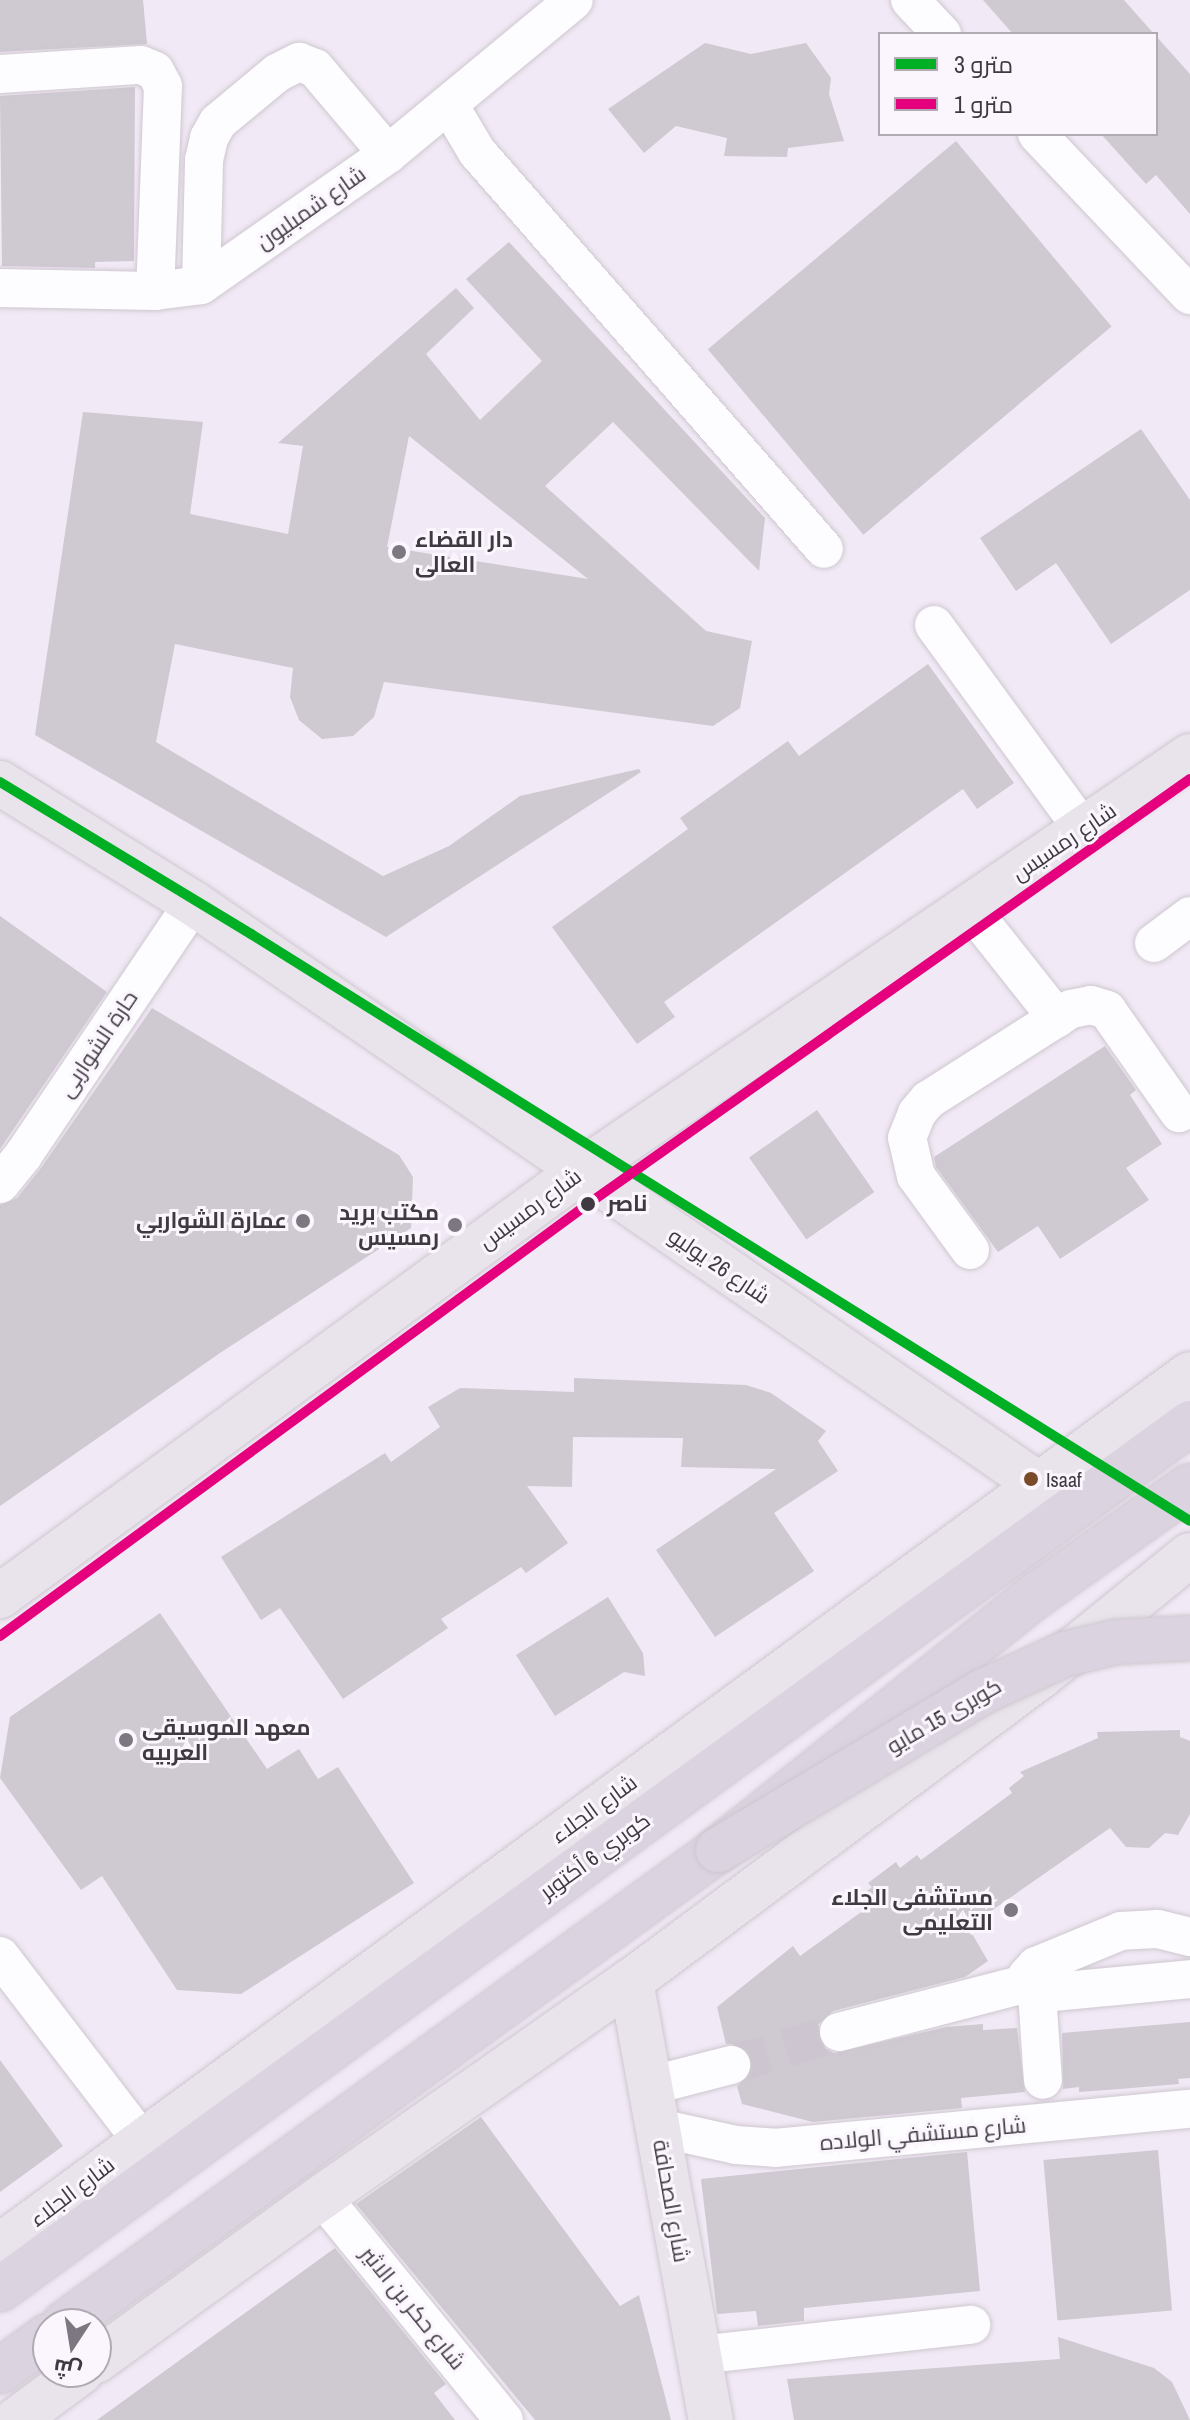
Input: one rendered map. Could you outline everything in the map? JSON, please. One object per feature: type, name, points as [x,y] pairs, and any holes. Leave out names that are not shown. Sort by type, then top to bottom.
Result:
[{"type":"highway","name":"كوبري 6 أكتوبر","points":[[0,2289],[1190,1423]]},
{"type":"highway","points":[[86,2308],[718,1850],[1038,1594],[1190,1486]]},
{"type":"highway","name":"كوبرى 15 مايو","points":[[718,1850],[982,1692],[1065,1654],[1116,1642],[1190,1638]]},
{"type":"highway","points":[[0,2371],[32,2348]]},
{"type":"main road","name":"شارع رمسيس","points":[[0,1596],[581,1171],[1083,829],[1188,762]]},
{"type":"main road","name":"شارع 26 يوليو","points":[[0,783],[193,903],[1038,1484]]},
{"type":"main road","name":"شارع الجلاء","points":[[0,2246],[1190,1374]]},
{"type":"main road","points":[[112,2349],[322,2197],[631,1981],[1041,1676],[1190,1555]]},
{"type":"main road","points":[[1041,1676],[1116,1660],[1190,1660]]},
{"type":"main road","name":"شارع الصحافة","points":[[631,1981],[711,2420]]},
{"type":"main road","points":[[16,2420],[59,2388]]},
{"type":"street","name":"شارع شمبليون","points":[[0,288],[155,291],[201,285],[388,154],[574,0]]},
{"type":"street","points":[[910,0],[940,32]]},
{"type":"street","points":[[201,285],[204,160],[209,138],[218,122],[277,73],[299,62],[315,68],[388,154]]},
{"type":"street","points":[[0,74],[141,65],[155,71],[163,86],[155,291]]},
{"type":"street","points":[[449,105],[477,152],[824,549]]},
{"type":"street","points":[[1039,136],[1190,295]]},
{"type":"street","points":[[934,625],[1083,829]]},
{"type":"street","name":"حارة الشواربى","points":[[0,1184],[24,1154],[193,903]]},
{"type":"street","points":[[969,907],[1057,1018]]},
{"type":"street","points":[[1154,943],[1190,916]]},
{"type":"street","points":[[970,1250],[916,1176],[907,1138],[917,1113],[928,1100],[1071,1009],[1091,1005],[1107,1010],[1179,1113]]},
{"type":"street","points":[[1046,2123],[1032,1988],[1027,1976],[1036,1966],[1109,1934],[1133,1928],[1157,1929],[1190,1937]]},
{"type":"street","points":[[0,1956],[142,2141]]},
{"type":"street","points":[[839,2032],[1032,1988],[1190,1979]]},
{"type":"street","points":[[654,2107],[731,2065]]},
{"type":"street","name":"شارع مستشفي الولاده","points":[[654,2107],[736,2145],[775,2148],[1046,2123],[1190,2114]]},
{"type":"street","name":"شارع حكر بن الاثير","points":[[322,2197],[503,2420]]},
{"type":"street","points":[[698,2355],[971,2325]]},
{"type":"building","points":[[0,0],[143,0],[147,44],[0,52]]},
{"type":"building","points":[[983,0],[1124,0],[1152,32],[1011,32]]},
{"type":"building","points":[[1158,38],[1190,74],[1190,214],[1156,175],[1146,184],[1103,136],[1158,136]]},
{"type":"building","points":[[705,43],[751,54],[806,43],[831,78],[829,94],[844,141],[788,148],[787,157],[724,156],[727,138],[676,126],[644,153],[608,109]]},
{"type":"building","points":[[135,87],[134,261],[95,262],[95,268],[2,266],[0,96]]},
{"type":"building","points":[[956,141],[1112,326],[863,535],[708,349]]},
{"type":"building","points":[[509,242],[765,518],[759,571],[613,422],[545,486],[706,631],[752,641],[740,708],[713,726],[384,682],[374,717],[353,736],[322,739],[299,720],[290,697],[293,668],[175,644],[156,742],[383,876],[449,846],[520,796],[639,769],[641,772],[386,937],[35,735],[83,412],[203,422],[190,514],[288,534],[303,446],[278,443],[456,288],[474,308],[426,354],[480,420],[542,361],[466,279]],"holes":[[[409,436],[588,579],[387,547]]]},
{"type":"building","points":[[1141,429],[1190,500],[1190,590],[1111,644],[1056,563],[1016,591],[980,538]]},
{"type":"building","points":[[928,664],[1014,783],[977,809],[963,789],[664,1002],[675,1017],[637,1044],[552,927],[688,829],[680,818],[788,741],[799,756]]},
{"type":"building","points":[[0,916],[107,992],[0,1149]]},
{"type":"building","points":[[152,1008],[399,1155],[413,1177],[411,1228],[220,1353],[0,1506],[0,1205],[17,1198],[41,1168]]},
{"type":"building","points":[[1105,1046],[1136,1090],[1130,1095],[1162,1144],[1126,1168],[1149,1200],[1060,1259],[1038,1226],[998,1252],[936,1167],[934,1157]]},
{"type":"building","points":[[817,1110],[874,1192],[806,1240],[749,1158]]},
{"type":"building","points":[[574,1378],[746,1385],[771,1393],[826,1431],[818,1441],[838,1471],[774,1513],[814,1571],[715,1637],[656,1550],[776,1469],[681,1467],[683,1438],[573,1437],[572,1487],[527,1486],[568,1543],[526,1573],[521,1567],[441,1619],[448,1628],[343,1699],[280,1608],[261,1620],[221,1557],[385,1453],[391,1462],[440,1427],[428,1407],[460,1388],[574,1392]]},
{"type":"building","points":[[608,1597],[643,1653],[645,1676],[624,1672],[555,1716],[516,1655]]},
{"type":"building","points":[[160,1613],[267,1769],[299,1749],[318,1779],[338,1767],[414,1883],[241,1994],[177,1990],[102,1876],[81,1890],[0,1778],[10,1717]]},
{"type":"building","points":[[1180,1730],[1180,1737],[1190,1741],[1190,1814],[1178,1835],[1165,1833],[1149,1848],[1126,1847],[1110,1828],[968,1927],[988,1961],[965,1977],[833,2011],[818,2025],[818,2037],[823,2047],[834,2053],[946,2027],[983,2024],[983,2030],[1017,2028],[1025,2092],[961,2098],[962,2108],[813,2122],[742,2104],[737,2086],[752,2072],[752,2059],[738,2044],[726,2044],[717,2007],[793,1946],[800,1956],[864,1910],[857,1899],[872,1887],[868,1883],[896,1862],[900,1868],[917,1855],[921,1860],[1012,1793],[1009,1788],[1024,1776],[1020,1772],[1098,1738],[1097,1732]]},
{"type":"building","points":[[1190,2022],[1190,2078],[1178,2079],[1179,2084],[1079,2092],[1079,2087],[1063,2089],[1062,2033]]},
{"type":"building","points":[[0,2060],[63,2146],[0,2192]]},
{"type":"building","points":[[481,2117],[620,2306],[639,2295],[671,2420],[535,2420],[356,2204]]},
{"type":"building","points":[[1158,2150],[1172,2310],[1057,2320],[1043,2160]]},
{"type":"building","points":[[967,2152],[980,2291],[804,2308],[804,2321],[758,2326],[756,2311],[717,2314],[701,2179]]},
{"type":"building","points":[[335,2248],[446,2384],[434,2393],[455,2420],[97,2420]]},
{"type":"building","points":[[1058,2337],[1154,2368],[1172,2382],[1190,2420],[794,2420],[787,2379],[1060,2359]]},
{"type":"tunnel","points":[[731,2065],[839,2032]]},
{"type":"metro line","name":"1","points":[[0,1636],[588,1204],[1190,779]]},
{"type":"metro line","name":"3","points":[[0,782],[251,934],[1190,1521]]},
{"type":"place","name":"دار القضاء العالى","points":[[399,552]]},
{"type":"place","name":"ناصر","points":[[588,1204]]},
{"type":"place","name":"عمارة الشواربي","points":[[303,1221]]},
{"type":"place","name":"مكتب بريد رمسيس","points":[[455,1225]]},
{"type":"place","name":"Isaaf","points":[[1031,1479]]},
{"type":"place","name":"معهد الموسيقى العربيه","points":[[126,1740]]},
{"type":"place","name":"مستشفى الجلاء التعليمى","points":[[1011,1910]]}]
